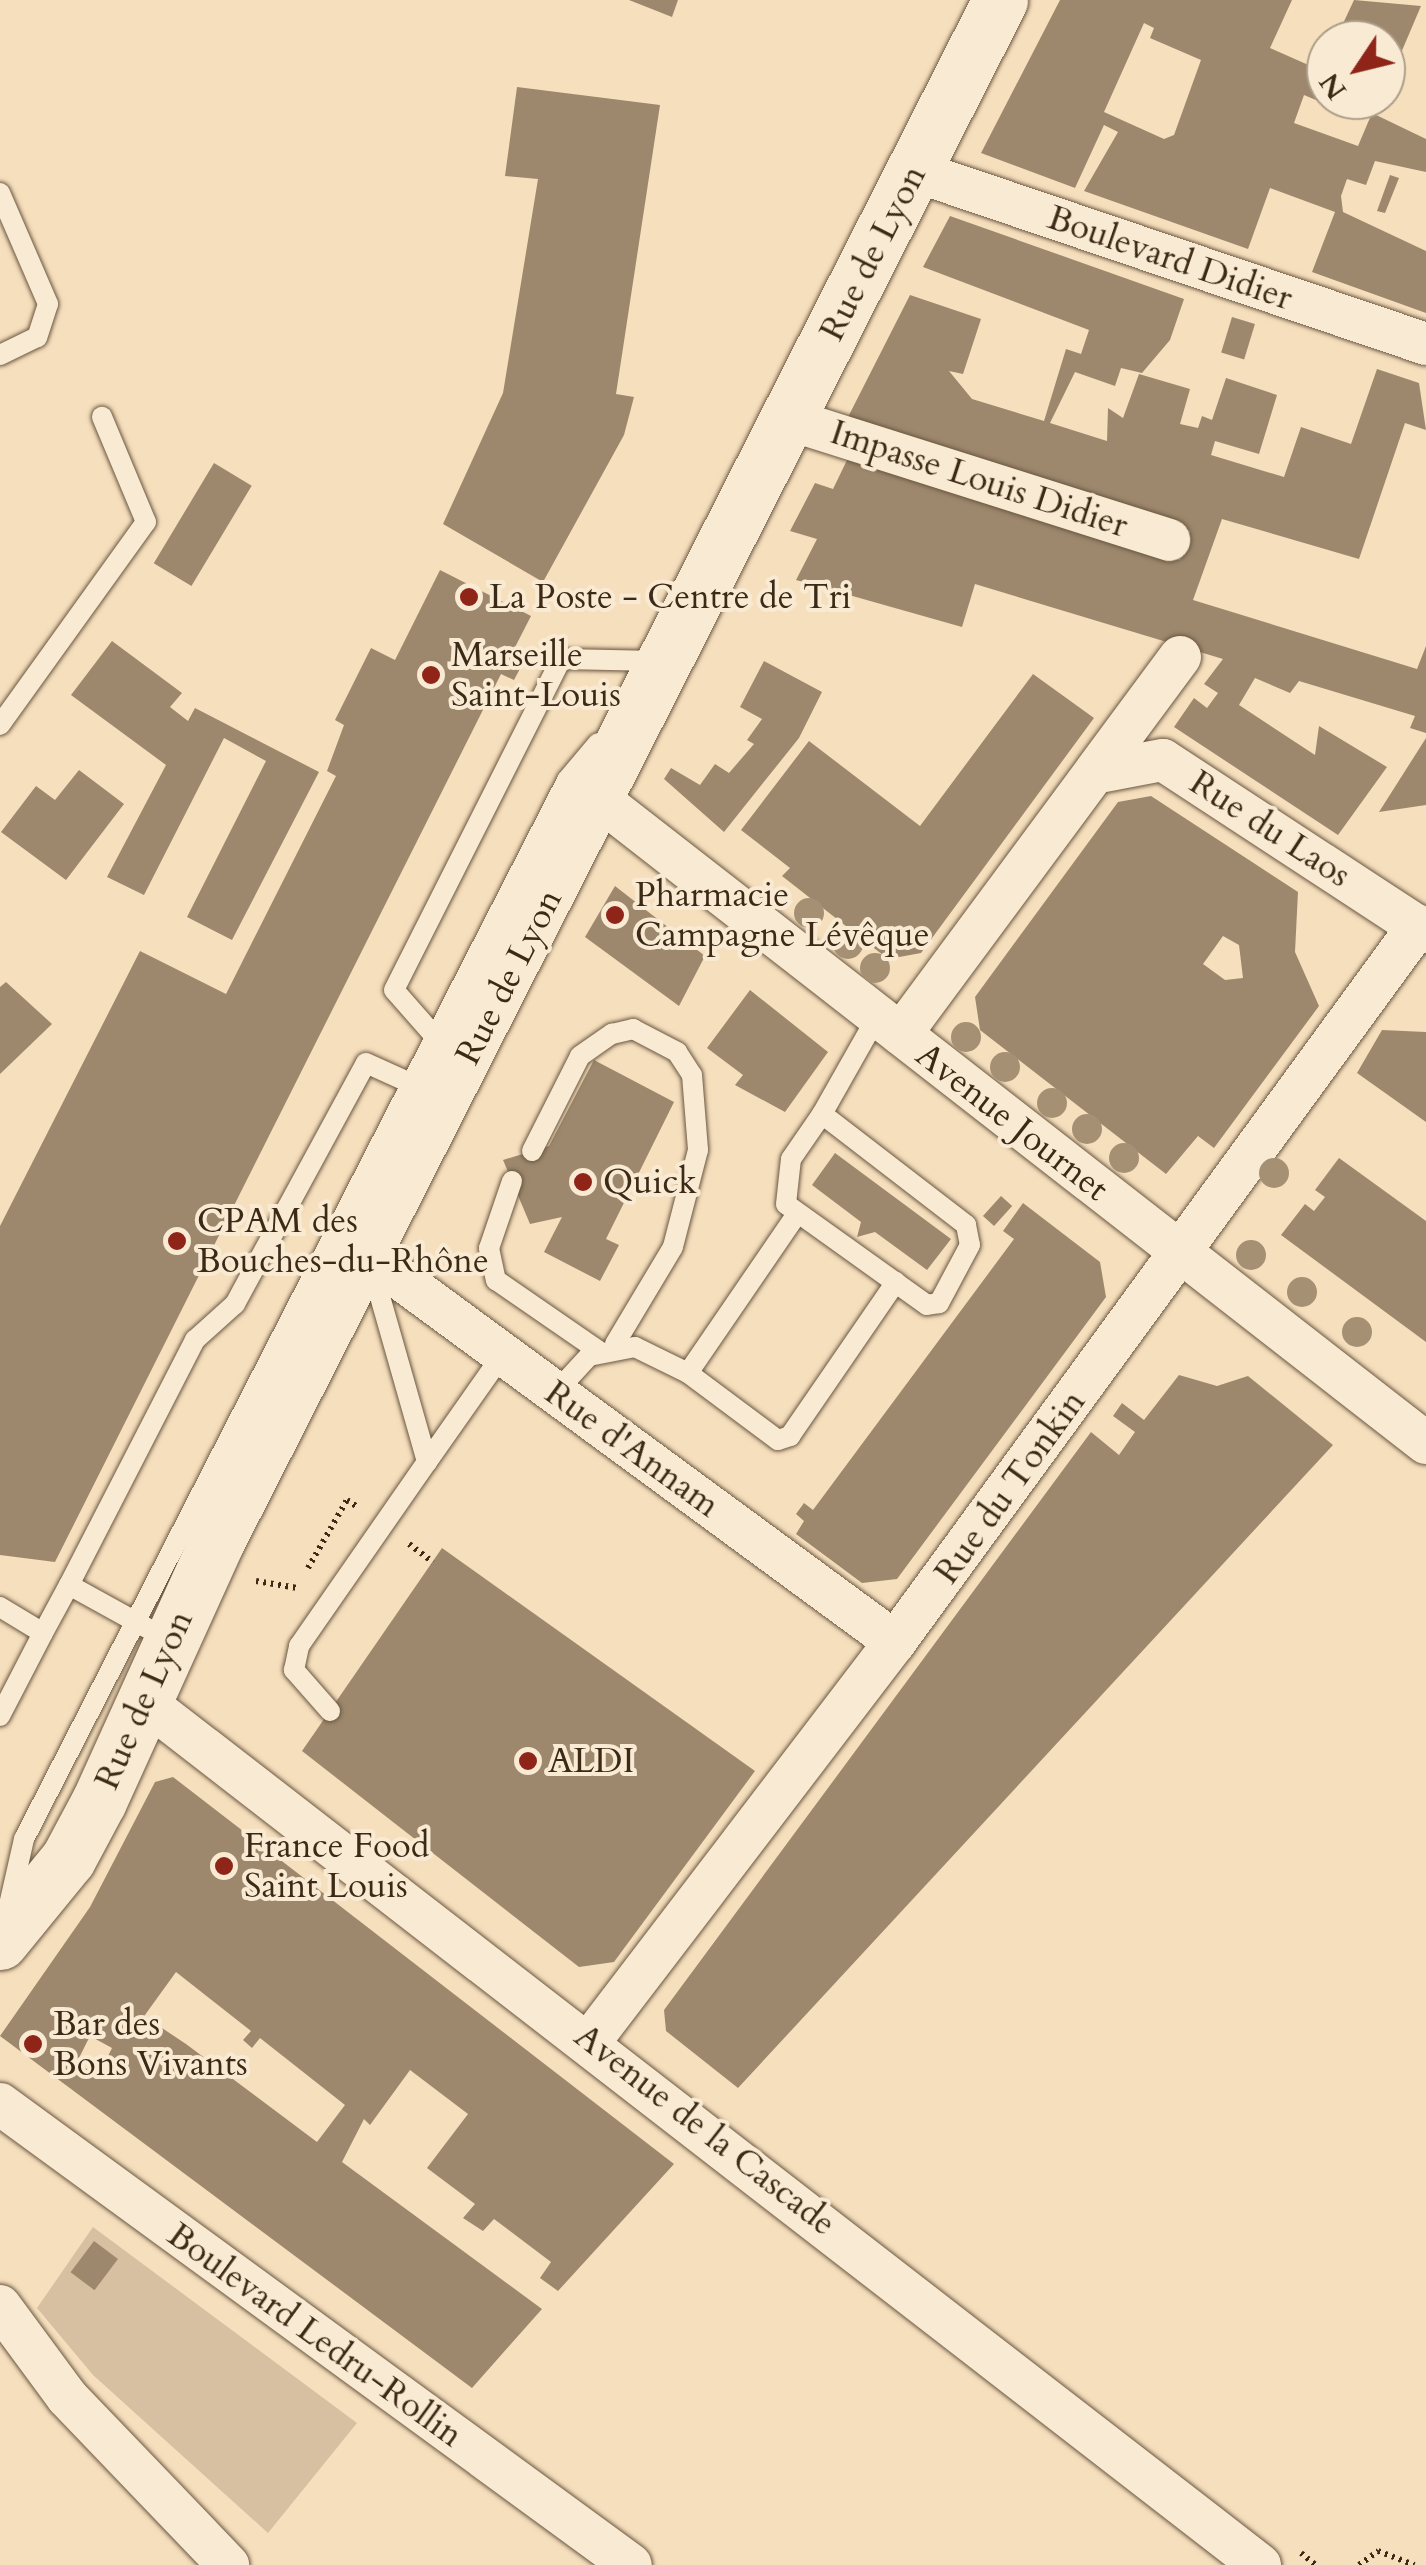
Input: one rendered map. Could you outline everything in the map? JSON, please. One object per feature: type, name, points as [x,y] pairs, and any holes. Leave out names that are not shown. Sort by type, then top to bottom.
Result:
[{"type":"street","name":"Rue de Lyon","points":[[0,1942],[68,1859],[145,1702],[154,1632],[368,1256],[442,1072],[599,799],[657,668],[1000,0]]},
{"type":"street","name":"Boulevard Didier","points":[[915,171],[1426,344]]},
{"type":"street","name":"Impasse Louis Didier","points":[[788,418],[1169,540]]},
{"type":"street","points":[[890,1024],[1104,771],[1180,657]]},
{"type":"street","name":"Rue du Laos","points":[[1104,771],[1163,760],[1422,929]]},
{"type":"street","name":"Avenue Journet","points":[[599,799],[1426,1443]]},
{"type":"street","name":"Rue du Tonkin","points":[[591,2040],[896,1642],[1422,929]]},
{"type":"street","name":"Rue d'Annam","points":[[368,1256],[896,1642]]},
{"type":"street","name":"Avenue de la Cascade","points":[[145,1702],[591,2040],[1260,2565]]},
{"type":"street","name":"Boulevard Ledru-Rollin","points":[[0,2104],[630,2565]]},
{"type":"street","points":[[0,2306],[66,2397],[228,2565]]},
{"type":"lane","points":[[0,192],[48,304],[37,337],[0,355]]},
{"type":"lane","points":[[0,725],[146,522],[102,417]]},
{"type":"lane","points":[[442,1072],[394,990],[561,660],[657,668]]},
{"type":"lane","points":[[0,1942],[24,1839],[154,1632],[442,1072],[566,780],[657,668]]},
{"type":"lane","points":[[822,1114],[958,1212],[971,1236],[938,1303],[896,1282],[797,1214],[782,1194],[784,1177],[822,1114],[890,1024]]},
{"type":"lane","points":[[532,1151],[580,1056],[612,1034],[633,1030],[676,1052],[692,1074],[698,1150],[673,1247],[607,1348],[556,1393]]},
{"type":"lane","points":[[0,1716],[195,1340],[234,1304],[366,1063],[442,1072]]},
{"type":"lane","points":[[512,1181],[489,1248],[496,1280],[607,1348],[688,1373],[768,1437],[790,1436],[896,1282]]},
{"type":"lane","points":[[688,1373],[797,1214]]},
{"type":"lane","points":[[368,1256],[427,1462]]},
{"type":"lane","points":[[330,1711],[294,1670],[299,1646],[503,1354]]},
{"type":"lane","points":[[69,1586],[154,1632]]},
{"type":"lane","points":[[0,1607],[43,1633]]},
{"type":"path","points":[[1358,2565],[1378,2551],[1414,2565]]},
{"type":"shaded area","points":[[93,2227],[357,2423],[268,2533],[93,2375],[37,2308]]},
{"type":"building","points":[[629,0],[678,0],[672,17]]},
{"type":"building","points":[[1060,0],[1292,0],[1270,48],[1306,64],[1306,96],[1294,123],[1358,146],[1369,120],[1387,120],[1426,139],[1426,172],[1375,161],[1366,185],[1347,179],[1341,196],[1343,212],[1426,251],[1426,313],[1312,272],[1335,212],[1270,188],[1248,249],[1084,191],[1118,132],[1104,125],[1075,188],[981,153]],"holes":[[[1144,23],[1154,28],[1150,38],[1201,60],[1174,135],[1164,139],[1104,112]]]},
{"type":"building","points":[[1354,0],[1421,6],[1406,41],[1406,20],[1345,20]]},
{"type":"building","points":[[517,87],[660,105],[616,394],[634,397],[624,435],[543,582],[443,524],[503,393],[538,179],[505,176]]},
{"type":"building","points":[[1390,175],[1399,178],[1385,213],[1377,211]]},
{"type":"building","points":[[950,216],[1184,299],[1170,340],[1142,373],[1121,368],[1115,386],[1075,372],[1050,423],[1107,441],[1108,408],[1123,418],[1139,374],[1190,389],[1180,424],[1198,428],[1202,416],[1212,420],[1226,378],[1277,395],[1259,454],[1215,441],[1211,455],[1284,477],[1301,427],[1351,444],[1377,369],[1419,383],[1426,430],[1405,423],[1359,559],[1222,519],[1193,600],[1417,669],[1426,646],[1426,733],[1410,728],[1415,716],[1299,681],[1290,693],[1255,678],[1239,705],[1315,755],[1319,726],[1387,767],[1338,835],[1174,727],[1194,698],[1207,708],[1218,693],[1204,684],[1223,659],[975,584],[962,627],[796,580],[817,539],[790,531],[815,483],[833,489],[848,458],[1180,560],[1190,531],[846,421],[910,295],[981,319],[963,374],[949,371],[972,399],[1044,421],[1066,349],[1081,354],[1089,330],[923,267]]},
{"type":"building","points":[[1232,317],[1255,324],[1244,359],[1221,352]]},
{"type":"building","points":[[214,463],[252,486],[191,586],[154,563]]},
{"type":"building","points":[[440,570],[531,616],[511,655],[524,661],[514,680],[501,674],[55,1562],[0,1555],[0,1226],[140,951],[226,994],[336,776],[327,771],[344,725],[335,720],[371,648],[395,660]]},
{"type":"building","points":[[112,641],[182,693],[170,707],[188,721],[195,708],[319,772],[232,940],[187,917],[266,761],[224,738],[144,895],[107,877],[166,765],[71,695]]},
{"type":"building","points":[[764,661],[822,692],[799,738],[724,832],[664,779],[671,768],[700,785],[715,764],[729,773],[754,744],[747,740],[762,719],[740,707]]},
{"type":"building","points":[[1033,674],[1094,718],[921,953],[888,959],[782,876],[790,868],[741,830],[809,741],[920,826]]},
{"type":"building","points":[[1426,738],[1426,805],[1379,812]]},
{"type":"building","points":[[79,770],[124,804],[66,880],[1,832],[36,786],[55,800]]},
{"type":"building","points":[[1151,796],[1298,892],[1295,952],[1319,1006],[1214,1148],[1198,1136],[1166,1174],[980,1030],[975,997],[1118,802]],"holes":[[[1223,936],[1239,945],[1243,978],[1225,980],[1203,964]]]},
{"type":"building","points":[[615,886],[705,956],[679,1006],[585,937]]},
{"type":"building","points":[[6,982],[52,1024],[0,1074],[0,987]]},
{"type":"building","points":[[750,990],[828,1052],[785,1112],[735,1085],[743,1075],[707,1048]]},
{"type":"building","points":[[1382,1030],[1426,1032],[1426,1122],[1357,1073]]},
{"type":"building","name":"Quick","points":[[594,1060],[674,1102],[606,1239],[619,1245],[600,1281],[544,1252],[562,1217],[530,1224],[503,1160],[549,1146]]},
{"type":"building","points":[[835,1153],[951,1239],[927,1270],[875,1232],[857,1237],[861,1222],[812,1185]]},
{"type":"building","points":[[1339,1158],[1426,1221],[1426,1342],[1281,1235],[1305,1204],[1314,1211],[1325,1197],[1315,1190]]},
{"type":"building","points":[[1001,1196],[1012,1206],[994,1226],[983,1216]]},
{"type":"building","points":[[1023,1203],[1100,1262],[1106,1297],[897,1579],[862,1583],[796,1534],[804,1521],[796,1514],[804,1503],[813,1510],[1014,1239],[1003,1231]]},
{"type":"building","points":[[1179,1375],[1217,1386],[1248,1376],[1333,1445],[738,2088],[666,2031],[664,2010],[1091,1432],[1119,1455],[1135,1432],[1113,1416],[1122,1403],[1144,1420]]},
{"type":"building","name":"ALDI","points":[[442,1548],[755,1771],[614,1962],[579,1967],[302,1751]]},
{"type":"building","points":[[173,1777],[674,2164],[558,2291],[540,2278],[551,2262],[494,2219],[483,2231],[463,2218],[475,2204],[427,2168],[468,2114],[410,2070],[370,2125],[364,2119],[342,2162],[542,2309],[472,2388],[0,2036],[90,1907],[155,1782]],"holes":[[[176,1972],[251,2031],[243,2040],[252,2048],[260,2038],[345,2105],[317,2142],[156,2024],[150,2034],[137,2026]],[[90,2036],[112,2048],[100,2072],[75,2066]]]},
{"type":"building","points":[[94,2241],[118,2259],[94,2290],[71,2272]]},
{"type":"place","name":"La Poste - Centre de Tri","points":[[469,597]]},
{"type":"place","name":"Marseille Saint-Louis","points":[[431,675]]},
{"type":"place","name":"Pharmacie Campagne Lévêque","points":[[615,915]]},
{"type":"place","name":"Quick","points":[[583,1182]]},
{"type":"place","name":"CPAM des Bouches-du-Rhône","points":[[177,1241]]},
{"type":"place","name":"ALDI","points":[[528,1761]]},
{"type":"place","name":"France Food Saint Louis","points":[[224,1866]]},
{"type":"place","name":"Bar des Bons Vivants","points":[[33,2044]]}]
